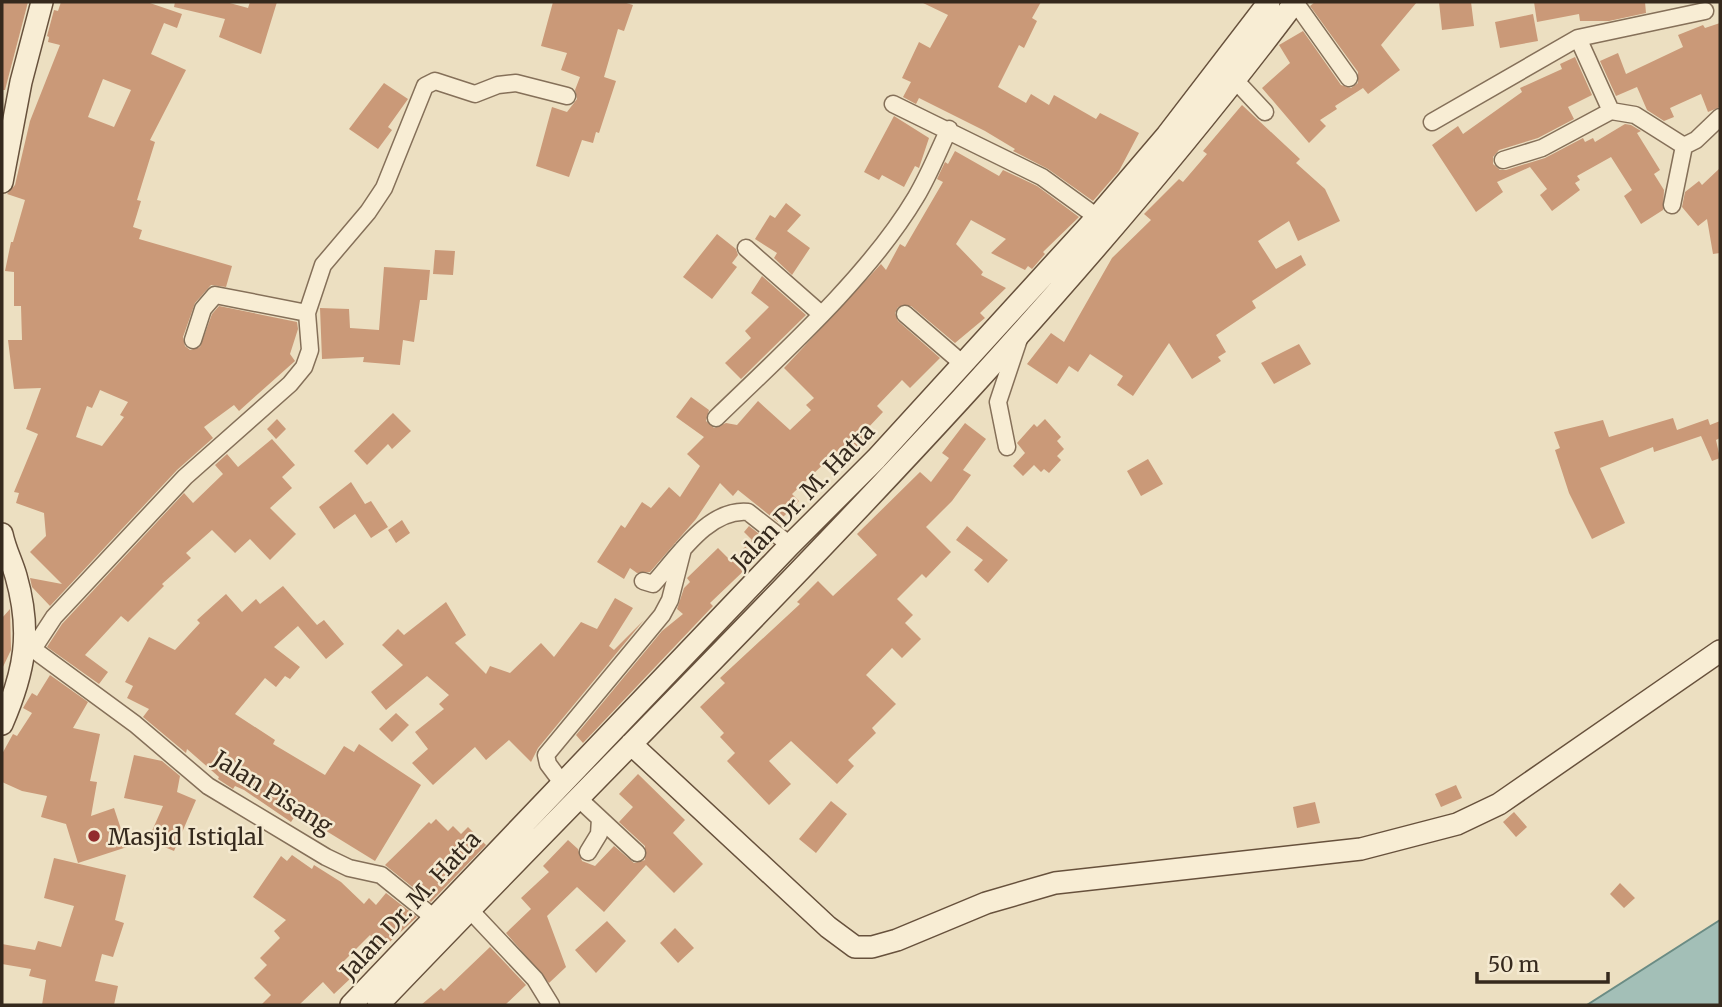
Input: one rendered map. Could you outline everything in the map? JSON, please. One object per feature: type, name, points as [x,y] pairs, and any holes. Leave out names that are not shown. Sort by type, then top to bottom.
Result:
[{"type":"main road","points":[[2,182],[6,141],[42,2]]},
{"type":"main road","name":"Jalan Dr. M. Hatta","points":[[351,1005],[433,917],[570,791],[631,744],[834,535],[1097,250],[1238,78],[1295,2]]},
{"type":"main road","name":"Jalan Dr. M. Hatta","points":[[377,1005],[469,909],[570,791],[790,545],[876,459],[1097,218],[1167,135],[1222,63],[1260,5]]},
{"type":"main road","points":[[1222,63],[1238,78]]},
{"type":"main road","points":[[2,534],[16,576],[29,646],[22,674],[2,724]]},
{"type":"main road","points":[[631,744],[828,927],[855,947],[872,947],[897,940],[986,903],[1055,883],[1361,849],[1457,824],[1499,804],[1720,651]]},
{"type":"street","points":[[1295,2],[1349,78]]},
{"type":"street","points":[[1432,122],[1578,38],[1705,11]]},
{"type":"street","points":[[1578,38],[1611,111]]},
{"type":"street","points":[[1238,78],[1265,112]]},
{"type":"street","points":[[29,646],[185,477],[290,384],[304,366],[310,350],[307,313],[323,265],[368,212],[384,188],[429,83],[435,81],[475,94],[498,85],[516,83],[567,96]]},
{"type":"street","points":[[893,104],[949,129],[1042,177],[1097,218]]},
{"type":"street","points":[[1503,160],[1542,148],[1611,111],[1635,115],[1684,146]]},
{"type":"street","points":[[1684,146],[1696,140],[1720,117]]},
{"type":"street","points":[[716,418],[821,314],[892,232],[916,196],[949,129]]},
{"type":"street","points":[[1672,205],[1684,146]]},
{"type":"street","points":[[746,248],[821,314]]},
{"type":"street","points":[[193,340],[203,309],[215,295],[307,313]]},
{"type":"street","points":[[905,314],[963,364]]},
{"type":"street","points":[[1007,447],[998,402],[1021,334]]},
{"type":"street","points":[[643,581],[653,584],[683,549],[714,523],[740,511],[759,518],[790,545]]},
{"type":"street","points":[[637,853],[570,791],[548,764],[546,755],[662,615],[670,600],[683,549]]},
{"type":"street","name":"Jalan Pisang","points":[[29,646],[135,724],[208,786],[326,857],[349,868],[381,875],[433,917]]},
{"type":"street","points":[[588,852],[598,834],[600,819]]},
{"type":"street","points":[[469,909],[535,979],[551,1005]]},
{"type":"water","points":[[1720,920],[1720,1005],[1587,1005]]},
{"type":"building","points":[[2,2],[28,2],[5,90],[2,90]]},
{"type":"building","points":[[61,2],[147,2],[182,14],[177,28],[164,23],[151,54],[186,70],[150,140],[155,142],[137,200],[141,201],[133,227],[142,230],[139,239],[232,266],[226,287],[211,285],[195,303],[183,337],[185,346],[190,350],[200,347],[212,314],[219,306],[297,322],[298,329],[290,354],[295,361],[239,411],[234,405],[204,427],[213,438],[177,470],[50,606],[32,587],[30,578],[62,584],[30,552],[46,536],[44,513],[16,503],[19,493],[14,492],[38,434],[26,429],[41,388],[14,389],[8,340],[22,340],[21,306],[14,306],[14,272],[5,271],[25,200],[7,194],[15,185],[30,121],[60,45],[48,42],[47,36],[54,10],[58,11]],"holes":[[[103,79],[131,90],[114,127],[88,117]],[[100,390],[128,402],[120,415],[124,417],[102,446],[76,437],[87,406],[92,408]]]},
{"type":"building","points":[[175,2],[226,2],[248,8],[250,2],[277,2],[261,54],[219,37],[225,19],[174,7]]},
{"type":"building","points":[[553,2],[623,2],[633,5],[624,31],[618,29],[604,77],[616,81],[599,133],[596,132],[593,143],[582,140],[569,177],[536,166],[552,107],[567,112],[577,99],[575,90],[580,77],[561,70],[567,53],[541,46]]},
{"type":"building","points":[[921,2],[1041,2],[1032,18],[1037,21],[1024,48],[1019,45],[998,87],[1026,103],[1031,94],[1049,105],[1054,95],[1096,119],[1100,113],[1139,133],[1119,171],[1093,201],[1048,169],[1013,151],[1015,149],[985,131],[919,98],[916,104],[903,97],[911,82],[902,78],[919,42],[930,48],[948,15]]},
{"type":"building","points":[[1315,2],[1417,2],[1381,45],[1400,70],[1368,94],[1363,88],[1335,106],[1337,109],[1320,120],[1326,126],[1309,143],[1262,88],[1290,63],[1279,45],[1303,31],[1341,85],[1351,88],[1358,83],[1358,72],[1310,6]]},
{"type":"building","points":[[1439,2],[1471,2],[1474,26],[1442,30]]},
{"type":"building","points":[[1534,2],[1645,2],[1646,13],[1609,21],[1580,21],[1579,14],[1537,22]]},
{"type":"building","points":[[1533,14],[1538,41],[1500,48],[1495,22]]},
{"type":"building","points":[[1720,23],[1720,107],[1708,112],[1701,94],[1670,108],[1674,117],[1664,121],[1647,110],[1637,87],[1616,96],[1600,61],[1618,53],[1626,74],[1683,47],[1678,35],[1703,25],[1705,28]]},
{"type":"building","points":[[1575,57],[1592,95],[1568,107],[1574,119],[1538,138],[1499,150],[1493,157],[1493,164],[1500,170],[1506,170],[1545,158],[1583,138],[1585,142],[1593,138],[1595,142],[1625,124],[1631,125],[1641,131],[1637,133],[1660,170],[1654,174],[1664,190],[1663,210],[1641,224],[1624,196],[1632,190],[1611,157],[1577,176],[1580,180],[1575,183],[1580,190],[1552,211],[1540,195],[1547,189],[1530,167],[1497,182],[1503,192],[1476,212],[1432,145],[1458,126],[1463,134],[1522,92],[1520,88],[1562,69],[1560,64]]},
{"type":"building","points":[[384,83],[408,99],[388,127],[392,130],[378,149],[349,129]]},
{"type":"building","points":[[1242,105],[1300,159],[1296,163],[1325,189],[1340,221],[1298,241],[1289,221],[1258,241],[1276,269],[1301,255],[1306,265],[1252,301],[1256,308],[1216,335],[1226,352],[1218,357],[1221,361],[1192,379],[1169,343],[1133,396],[1117,385],[1123,376],[1090,354],[1078,372],[1069,366],[1057,384],[1027,364],[1051,333],[1064,342],[1112,258],[1151,220],[1144,214],[1179,179],[1183,182],[1207,154],[1203,151]]},
{"type":"building","points":[[894,116],[929,138],[919,168],[915,166],[904,187],[882,175],[879,180],[864,172]]},
{"type":"building","points":[[955,151],[999,176],[1003,170],[1037,186],[1079,217],[1043,252],[1045,254],[1032,269],[1028,266],[1025,270],[991,253],[1006,239],[971,220],[956,244],[983,272],[981,275],[1006,288],[980,313],[985,318],[955,343],[911,306],[898,307],[895,313],[898,321],[940,358],[910,388],[902,380],[877,406],[883,412],[866,430],[873,437],[858,452],[854,448],[838,464],[831,457],[792,494],[799,501],[778,522],[738,490],[733,496],[720,483],[696,519],[650,572],[637,573],[630,568],[624,579],[597,562],[621,525],[625,528],[642,502],[651,508],[669,487],[680,497],[700,466],[687,454],[704,437],[676,417],[691,397],[709,410],[706,421],[714,428],[726,423],[737,425],[758,401],[790,430],[811,410],[806,405],[814,398],[784,368],[881,264],[886,270],[900,244],[905,247],[943,182],[937,179],[945,162],[948,164]]},
{"type":"building","points":[[1720,168],[1720,253],[1713,254],[1707,219],[1698,226],[1682,207],[1685,192],[1699,181],[1702,185]]},
{"type":"building","points":[[786,203],[801,215],[787,231],[810,248],[792,275],[774,258],[777,253],[755,239],[770,215],[775,218]]},
{"type":"building","points":[[717,234],[736,249],[738,255],[732,263],[737,267],[712,299],[683,277]]},
{"type":"building","points":[[435,250],[455,251],[453,275],[433,274]]},
{"type":"building","points":[[384,267],[430,270],[427,300],[420,300],[414,342],[403,340],[400,365],[363,362],[364,357],[322,359],[320,308],[349,309],[350,328],[379,330]]},
{"type":"building","points":[[762,276],[806,315],[741,379],[725,363],[751,338],[745,331],[769,307],[751,293]]},
{"type":"building","points":[[1299,344],[1311,364],[1274,384],[1261,363]]},
{"type":"building","points":[[393,413],[411,431],[392,449],[388,444],[367,465],[354,451]]},
{"type":"building","points":[[1673,418],[1677,430],[1708,419],[1710,425],[1720,421],[1720,438],[1716,440],[1720,458],[1712,461],[1701,436],[1654,452],[1653,447],[1600,468],[1625,523],[1592,539],[1569,493],[1555,450],[1560,448],[1554,432],[1603,420],[1609,437]]},
{"type":"building","points":[[277,419],[286,429],[276,439],[267,429]]},
{"type":"building","points":[[1045,419],[1061,437],[1057,441],[1064,449],[1057,456],[1061,460],[1049,473],[1044,469],[1041,472],[1034,465],[1023,476],[1013,466],[1025,453],[1017,443],[1034,424],[1037,427]]},
{"type":"building","points":[[965,423],[986,439],[963,470],[971,475],[952,501],[926,527],[951,552],[926,578],[922,574],[897,599],[913,615],[905,623],[921,639],[902,658],[892,648],[866,675],[896,704],[872,728],[876,733],[848,760],[854,766],[837,784],[791,741],[769,761],[791,784],[769,805],[727,761],[735,753],[720,737],[724,733],[700,707],[725,683],[720,678],[800,604],[797,602],[818,581],[833,596],[877,555],[857,534],[920,472],[931,482],[949,458],[942,453]]},
{"type":"building","points":[[272,439],[295,465],[282,477],[292,488],[270,508],[296,534],[270,560],[250,539],[235,553],[212,530],[186,553],[191,558],[162,584],[164,586],[128,622],[121,616],[85,655],[108,672],[99,684],[47,647],[62,624],[184,493],[193,503],[223,474],[215,465],[227,454],[238,467]]},
{"type":"building","points":[[1148,459],[1163,484],[1141,496],[1127,471]]},
{"type":"building","points":[[351,482],[365,504],[371,501],[388,527],[371,538],[355,514],[334,529],[319,507]]},
{"type":"building","points":[[402,520],[410,533],[396,543],[388,530]]},
{"type":"building","points":[[749,526],[772,544],[710,603],[713,606],[583,743],[576,735],[662,631],[683,614],[677,609],[684,588],[690,582],[687,578],[718,548],[731,561],[752,540],[744,532]]},
{"type":"building","points":[[967,526],[1008,560],[988,583],[974,570],[983,560],[956,540]]},
{"type":"building","points":[[283,586],[317,625],[324,620],[344,644],[326,659],[298,626],[274,647],[300,667],[290,679],[285,676],[276,687],[265,678],[235,714],[275,740],[273,744],[325,775],[344,746],[354,752],[359,744],[421,785],[375,861],[297,813],[291,822],[244,790],[235,786],[233,789],[218,779],[219,777],[187,749],[186,753],[143,717],[149,709],[127,698],[133,686],[125,682],[149,637],[175,650],[200,623],[197,620],[226,594],[242,612],[256,599],[260,604]]},
{"type":"building","points":[[615,598],[633,608],[609,646],[614,650],[644,620],[538,748],[531,762],[509,740],[486,760],[475,747],[433,785],[412,763],[428,749],[415,732],[444,709],[439,704],[449,695],[427,676],[386,710],[371,692],[403,665],[382,645],[398,629],[404,635],[446,602],[466,635],[455,643],[486,674],[490,666],[510,673],[541,643],[554,657],[581,622],[597,629]]},
{"type":"building","points":[[10,609],[11,650],[2,669],[2,618]]},
{"type":"building","points":[[50,675],[88,702],[73,728],[100,734],[90,781],[97,782],[91,816],[114,808],[127,847],[78,863],[66,824],[41,817],[47,796],[22,791],[2,782],[2,754],[13,734],[17,736],[32,713],[23,708],[32,693],[37,696]]},
{"type":"building","points":[[396,713],[409,725],[392,742],[379,729]]},
{"type":"building","points":[[134,755],[162,761],[180,776],[177,792],[196,800],[174,851],[148,840],[163,806],[124,798]]},
{"type":"building","points":[[638,774],[685,820],[673,833],[703,864],[674,893],[646,865],[604,912],[577,887],[547,916],[566,967],[549,983],[506,933],[531,909],[521,898],[549,872],[543,866],[568,840],[578,849],[582,861],[595,866],[614,846],[634,863],[645,860],[645,846],[619,822],[633,807],[619,794]]},
{"type":"building","points":[[1456,785],[1462,798],[1441,807],[1435,794]]},
{"type":"building","points":[[831,801],[847,814],[816,853],[799,839]]},
{"type":"building","points":[[1315,802],[1320,823],[1297,828],[1293,807]]},
{"type":"building","points":[[1514,812],[1527,827],[1516,837],[1503,822]]},
{"type":"building","points":[[436,819],[448,831],[453,826],[461,834],[468,827],[486,845],[431,902],[385,865],[429,822],[431,824]]},
{"type":"building","points":[[292,855],[312,869],[314,865],[341,882],[364,904],[369,898],[376,905],[386,893],[417,917],[383,948],[370,935],[340,965],[352,977],[334,994],[323,982],[299,1005],[261,1005],[271,995],[254,978],[267,965],[260,958],[280,938],[274,931],[286,920],[253,897],[281,856],[287,861]]},
{"type":"building","points":[[54,858],[126,875],[115,920],[124,923],[113,957],[102,954],[95,981],[118,986],[114,1005],[42,1005],[46,980],[29,976],[31,969],[2,964],[2,944],[35,950],[38,941],[61,947],[74,906],[44,898]]},
{"type":"building","points":[[1620,883],[1635,898],[1624,908],[1610,894]]},
{"type":"building","points":[[607,921],[626,941],[596,973],[575,950]]},
{"type":"building","points":[[675,928],[694,948],[678,963],[660,943]]},
{"type":"building","points":[[490,947],[526,985],[505,1005],[421,1005],[441,988],[444,991]]},
{"type":"place","name":"Masjid Istiqlal","points":[[94,836]]}]
